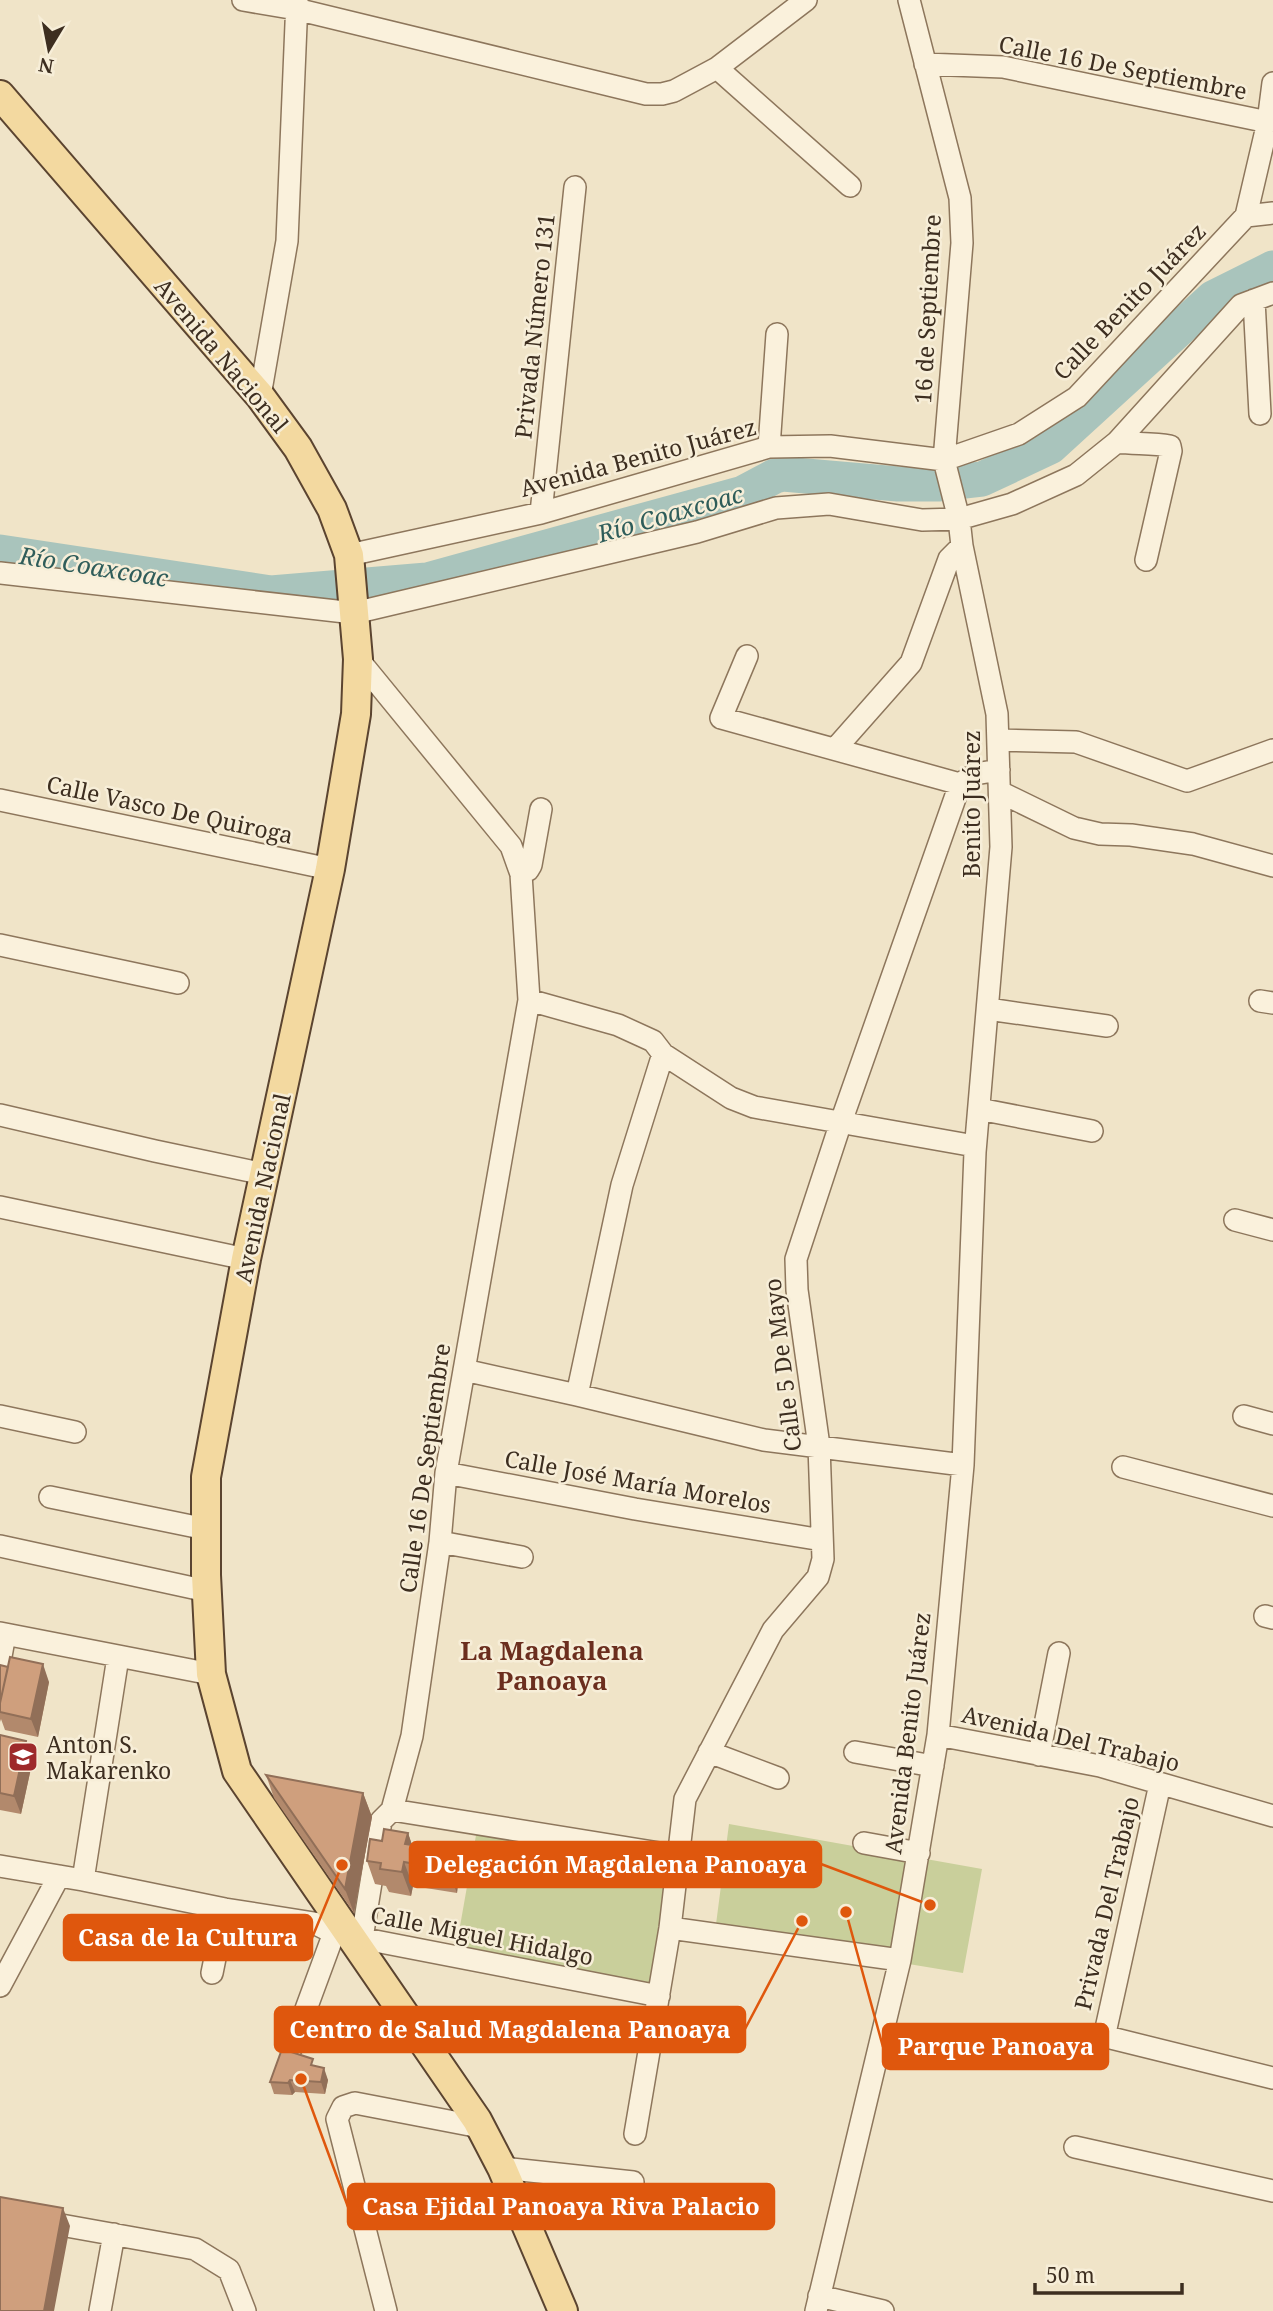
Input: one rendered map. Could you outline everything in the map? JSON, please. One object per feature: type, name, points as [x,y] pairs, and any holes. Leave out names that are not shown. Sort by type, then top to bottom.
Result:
[{"type":"main road","name":"Avenida Nacional","points":[[0,95],[260,396],[298,448],[332,509],[350,561],[358,659],[356,715],[330,869],[246,1259],[206,1478],[211,1674],[237,1771],[480,2127],[502,2168],[563,2311]]},
{"type":"street","points":[[243,0],[296,5],[646,94],[674,92],[717,68],[806,0]]},
{"type":"street","name":"16 de Septiembre","points":[[909,0],[960,198],[962,243],[945,467]]},
{"type":"street","points":[[260,396],[287,241],[296,5]]},
{"type":"street","name":"Calle 16 De Septiembre","points":[[925,64],[1003,68],[1268,121]]},
{"type":"street","points":[[717,68],[850,186]]},
{"type":"street","points":[[1273,83],[1268,121],[1246,216],[1273,213]]},
{"type":"street","name":"Privada Número 131","points":[[541,513],[575,187]]},
{"type":"street","name":"Calle Benito Juárez","points":[[945,467],[1019,434],[1077,397],[1246,216]]},
{"type":"street","points":[[0,573],[353,606],[697,532],[776,508],[829,504],[922,520],[956,510],[1012,504],[1076,475],[1117,442],[1241,305],[1264,296],[1260,414]]},
{"type":"street","points":[[769,447],[777,334]]},
{"type":"street","points":[[1117,442],[1170,446],[1146,560]]},
{"type":"street","name":"Avenida Benito Juárez","points":[[350,561],[541,513],[769,447],[830,446],[945,467]]},
{"type":"street","name":"Benito Juárez","points":[[945,467],[997,714],[1001,847],[975,1152]]},
{"type":"street","points":[[835,749],[911,663],[949,559],[962,546]]},
{"type":"street","points":[[747,656],[721,718],[960,784],[975,774],[999,769]]},
{"type":"street","points":[[358,659],[511,846],[521,874],[531,865],[541,809]]},
{"type":"street","points":[[998,740],[1076,742],[1187,781],[1273,750]]},
{"type":"street","name":"Calle 5 De Mayo","points":[[670,1928],[685,1799],[773,1630],[818,1577],[823,1559],[819,1446],[797,1290],[796,1259],[841,1122],[960,784]]},
{"type":"street","points":[[1000,792],[1074,828],[1100,834],[1131,835],[1193,844],[1273,866]]},
{"type":"street","name":"Calle Vasco De Quiroga","points":[[0,800],[330,869]]},
{"type":"street","name":"Calle 16 De Septiembre","points":[[292,2047],[349,1936],[381,1821],[392,1810],[412,1736],[440,1542],[446,1473],[530,1000],[521,874]]},
{"type":"street","points":[[0,945],[178,983]]},
{"type":"street","points":[[530,1000],[618,1026],[653,1041],[663,1054],[731,1098],[754,1107],[969,1146],[975,1152]]},
{"type":"street","points":[[988,1009],[1107,1026]]},
{"type":"street","points":[[577,1395],[622,1185],[663,1054]]},
{"type":"street","points":[[979,1109],[1092,1131]]},
{"type":"street","points":[[0,1115],[264,1174]]},
{"type":"street","name":"Avenida Benito Juárez","points":[[818,2303],[900,1961],[938,1735],[963,1465],[975,1152]]},
{"type":"street","points":[[0,1207],[246,1259]]},
{"type":"street","points":[[1235,1220],[1273,1230]]},
{"type":"street","points":[[464,1370],[764,1440],[963,1465]]},
{"type":"street","points":[[0,1416],[75,1432]]},
{"type":"street","points":[[1244,1416],[1273,1424]]},
{"type":"street","points":[[1123,1467],[1273,1506]]},
{"type":"street","name":"Calle José María Morelos","points":[[446,1473],[635,1509],[822,1540]]},
{"type":"street","points":[[50,1497],[206,1530]]},
{"type":"street","points":[[440,1542],[522,1557]]},
{"type":"street","points":[[0,1546],[207,1591]]},
{"type":"street","points":[[0,1662],[3,1634],[211,1674]]},
{"type":"street","points":[[1039,1755],[1059,1653]]},
{"type":"street","points":[[83,1880],[118,1657]]},
{"type":"street","name":"Avenida Del Trabajo","points":[[938,1735],[1100,1766],[1273,1816]]},
{"type":"street","points":[[709,1752],[778,1778]]},
{"type":"street","points":[[855,1752],[933,1766]]},
{"type":"street","name":"Privada Del Trabajo","points":[[1160,1784],[1105,2033],[1111,2038],[1273,2078]]},
{"type":"street","points":[[392,1810],[678,1856]]},
{"type":"street","points":[[864,1843],[919,1853]]},
{"type":"street","name":"Calle Miguel Hidalgo","points":[[0,1866],[225,1909],[314,1923],[349,1936],[659,1996]]},
{"type":"street","points":[[0,1986],[59,1876]]},
{"type":"street","points":[[212,1973],[225,1909]]},
{"type":"street","points":[[635,2134],[670,1928],[900,1961]]},
{"type":"street","points":[[386,2311],[337,2119],[343,2107],[355,2103],[480,2127]]},
{"type":"street","points":[[1075,2147],[1273,2191]]},
{"type":"street","points":[[502,2168],[633,2182]]},
{"type":"street","points":[[0,2214],[195,2249],[229,2270],[245,2311]]},
{"type":"street","points":[[100,2311],[114,2234]]},
{"type":"street","points":[[818,2303],[883,2311]]},
{"type":"green space","points":[[478,1824],[675,1859],[656,1988],[456,1949]]},
{"type":"green space","points":[[729,1824],[982,1869],[963,1973],[715,1932]]},
{"type":"building","points":[[10,1657],[43,1664],[31,1719],[0,1712]]},
{"type":"building","points":[[0,1665],[8,1667],[0,1703]]},
{"type":"building","points":[[0,1735],[26,1741],[14,1796],[0,1793]]},
{"type":"building","points":[[266,1775],[363,1793],[345,1889]]},
{"type":"building","points":[[384,1829],[408,1833],[405,1844],[450,1851],[448,1870],[404,1862],[402,1872],[380,1869],[381,1863],[367,1861],[370,1839],[382,1841]]},
{"type":"building","points":[[282,2049],[313,2059],[311,2065],[324,2068],[321,2082],[270,2082]]},
{"type":"building","points":[[0,2197],[63,2208],[44,2311],[0,2311]]},
{"type":"waterway","name":"Río Coaxcoac","points":[[0,552],[271,593],[427,580],[743,493],[783,474],[898,484],[938,484],[982,479],[1050,447],[1213,298],[1273,268]]},
{"type":"place","name":"Anton S. Makarenko","points":[[23,1757]]},
{"type":"place","name":"Casa de la Cultura","points":[[342,1865]]},
{"type":"place","name":"Delegación Magdalena Panoaya","points":[[930,1905]]},
{"type":"place","name":"Parque Panoaya","points":[[846,1912]]},
{"type":"place","name":"Centro de Salud Magdalena Panoaya","points":[[802,1921]]},
{"type":"place","name":"Casa Ejidal Panoaya Riva Palacio","points":[[301,2079]]},
{"type":"district","name":"La Magdalena Panoaya","points":[[552,1665]]}]
